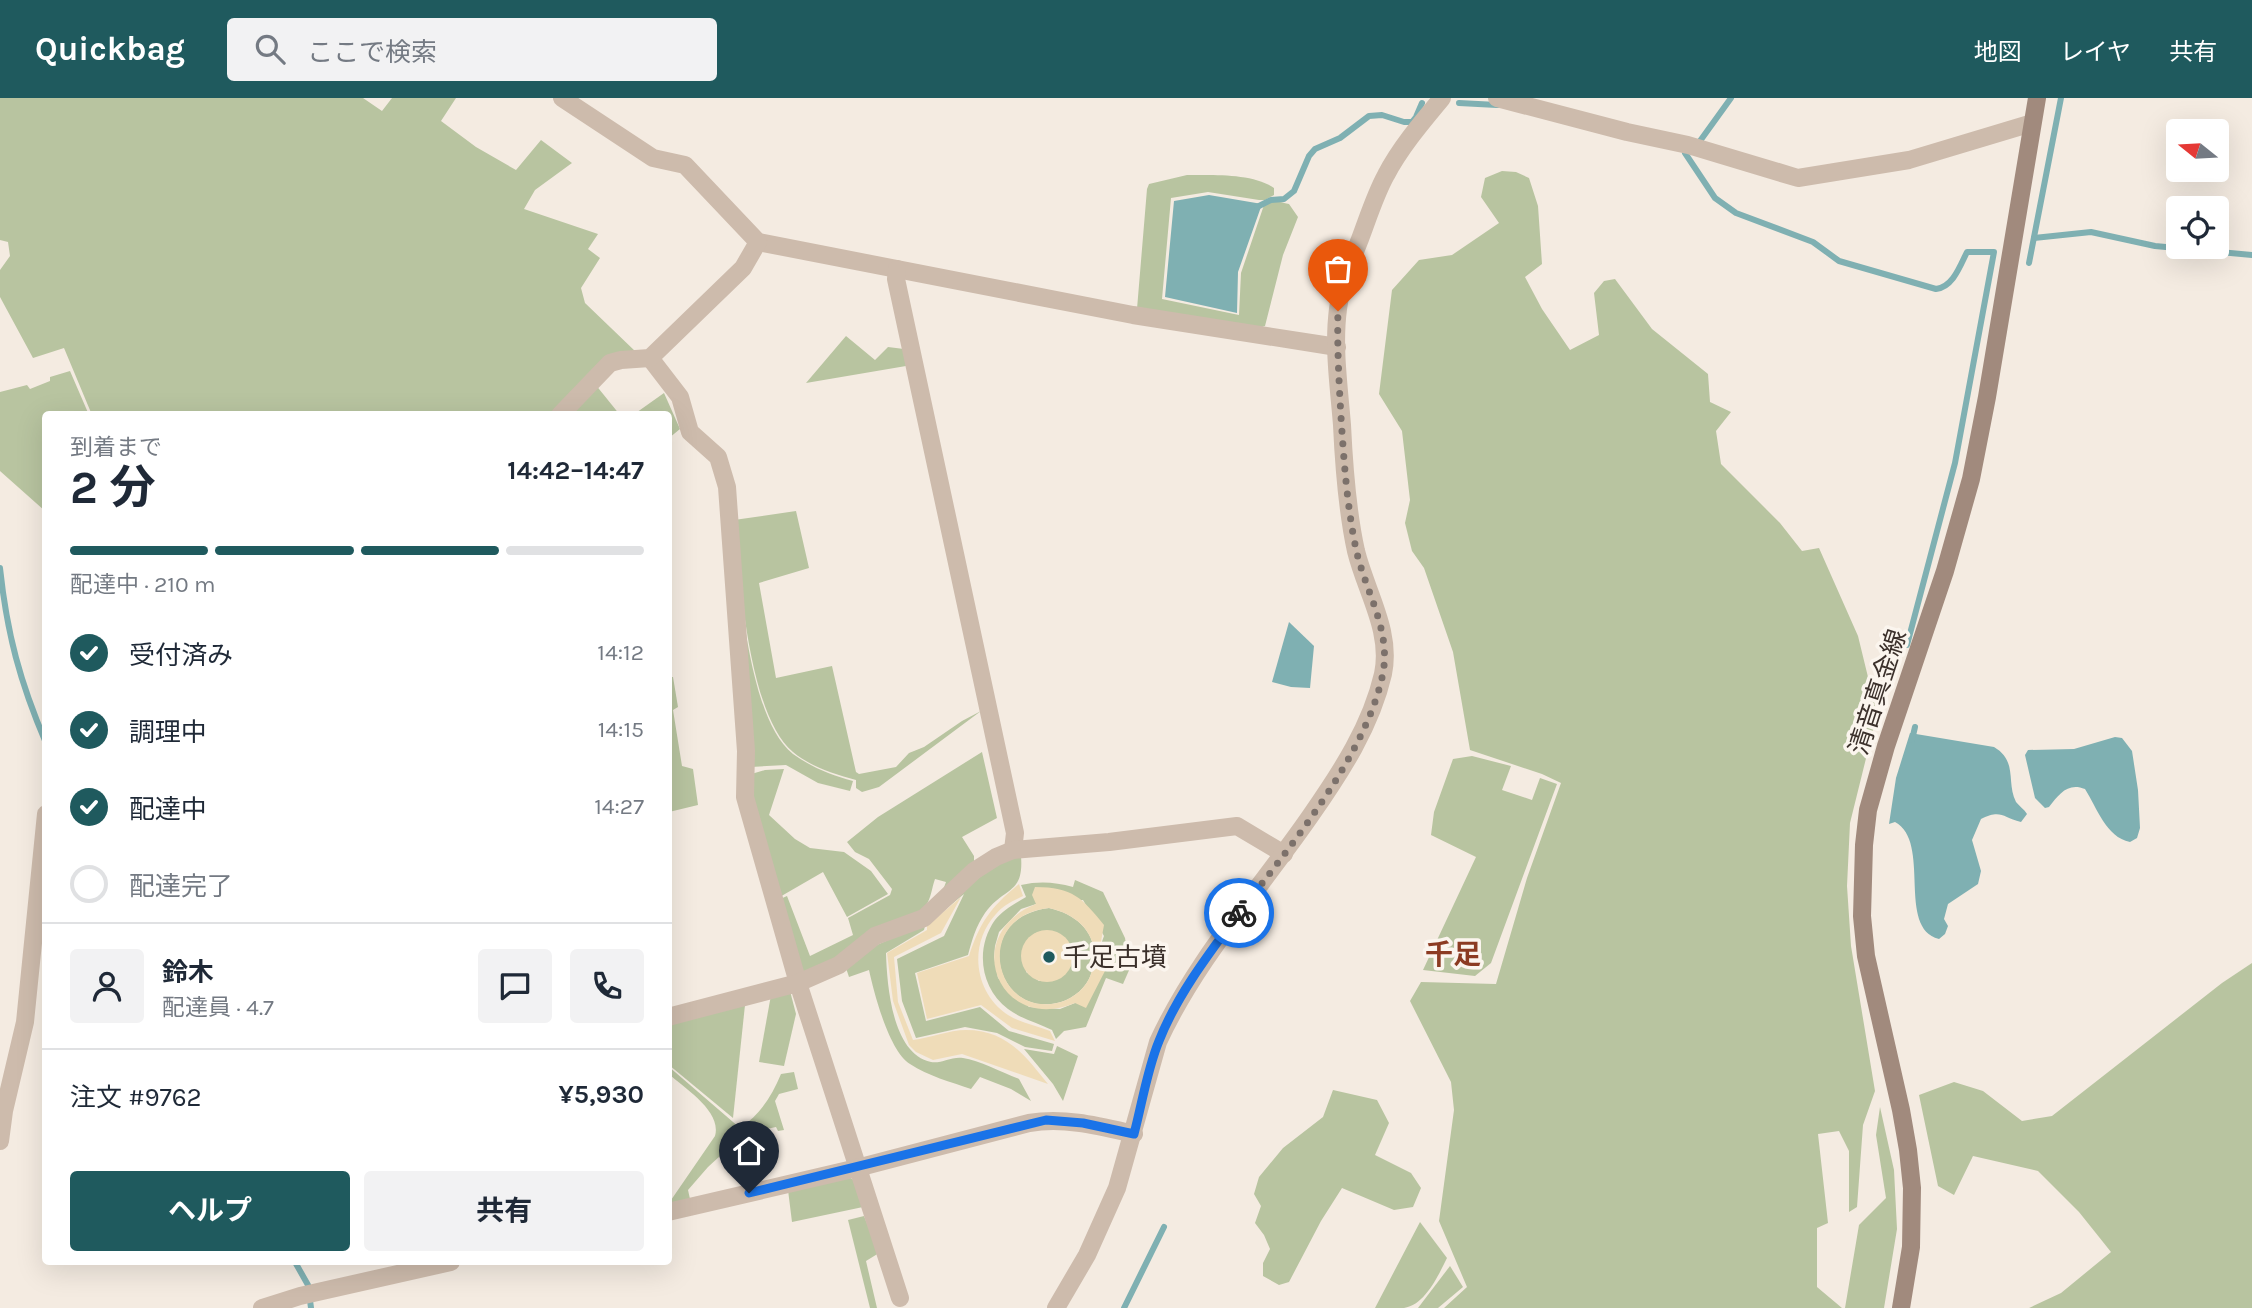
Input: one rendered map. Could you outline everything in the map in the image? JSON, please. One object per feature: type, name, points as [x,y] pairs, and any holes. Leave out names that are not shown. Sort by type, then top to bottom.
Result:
[{"type":"main road","name":"清音真金線","points":[[1901,1308],[1911,1247],[1912,1188],[1901,1110],[1866,956],[1862,916],[1864,845],[1868,810],[1885,746],[1945,571],[1971,479],[2037,98]]},
{"type":"street","points":[[562,98],[653,158],[685,165],[758,242],[1133,315],[1337,347]]},
{"type":"street","points":[[1497,98],[1688,145],[1798,178],[1909,160],[2032,123]]},
{"type":"street","points":[[1056,1308],[1117,1188],[1158,1042],[1167,1024],[1217,943],[1284,854],[1352,754],[1383,673],[1385,648],[1382,630],[1358,557],[1346,484],[1337,347],[1338,311],[1342,288],[1380,187],[1396,158],[1438,99]]},
{"type":"street","points":[[564,411],[610,363],[650,358],[743,268],[758,242]]},
{"type":"street","points":[[897,269],[896,279],[1015,833],[1013,850]]},
{"type":"street","points":[[650,358],[680,397],[690,432],[718,457],[727,487],[746,751],[745,797],[797,983],[900,1298]]},
{"type":"street","points":[[672,1016],[797,983],[839,965],[875,936],[924,918],[974,871],[1013,850],[1109,842],[1237,826],[1284,854]]},
{"type":"street","points":[[0,1141],[4,1111],[25,1022],[42,854]]},
{"type":"street","points":[[672,1211],[1046,1120],[1083,1123],[1134,1134]]},
{"type":"street","points":[[262,1308],[308,1294],[438,1265]]},
{"type":"green space","points":[[0,98],[363,98],[382,111],[392,98],[456,98],[441,121],[476,147],[516,170],[541,140],[572,163],[535,190],[524,209],[598,234],[588,249],[600,258],[581,288],[585,303],[636,352],[557,411],[90,411],[64,348],[33,358],[0,297],[0,270],[10,256],[8,242],[0,240]]},
{"type":"green space","points":[[1502,171],[1516,172],[1529,178],[1538,206],[1542,264],[1525,277],[1542,309],[1570,350],[1599,335],[1594,293],[1604,281],[1615,279],[1652,329],[1708,374],[1710,402],[1731,412],[1716,431],[1721,464],[1780,523],[1802,551],[1819,548],[1858,636],[1877,714],[1850,823],[1847,886],[1851,946],[1875,1091],[1863,1125],[1857,1207],[1849,1212],[1849,1151],[1839,1131],[1818,1134],[1828,1223],[1817,1228],[1817,1287],[1842,1308],[1444,1308],[1467,1287],[1439,1221],[1454,1110],[1451,1082],[1410,1001],[1421,982],[1496,984],[1527,878],[1561,783],[1470,750],[1453,652],[1424,568],[1412,551],[1405,523],[1410,500],[1402,431],[1379,394],[1392,290],[1419,260],[1452,255],[1499,223],[1481,197],[1485,178]]},
{"type":"green space","points":[[1187,175],[1232,176],[1255,180],[1274,188],[1274,195],[1259,200],[1208,192],[1171,198],[1162,299],[1239,315],[1241,273],[1264,205],[1273,202],[1289,204],[1298,217],[1283,255],[1265,326],[1256,329],[1137,309],[1147,189],[1149,184]]},
{"type":"green space","points":[[846,336],[875,360],[888,347],[904,349],[906,366],[806,383]]},
{"type":"green space","points":[[70,371],[87,411],[42,411],[42,508],[0,471],[0,392],[27,385],[30,389],[50,381],[50,377]]},
{"type":"green space","points":[[595,384],[617,411],[571,411]]},
{"type":"green space","points":[[664,393],[672,411],[639,411]]},
{"type":"green space","points":[[672,411],[680,429],[672,436]]},
{"type":"green space","points":[[796,511],[809,568],[759,583],[776,678],[832,666],[856,772],[859,774],[896,767],[909,753],[924,747],[981,711],[879,787],[862,792],[856,788],[856,780],[815,766],[793,752],[778,734],[756,677],[743,608],[734,520]]},
{"type":"green space","points":[[744,622],[759,692],[765,711],[782,743],[807,763],[853,781],[850,791],[818,783],[786,765],[751,767]]},
{"type":"green space","points":[[672,677],[678,707],[673,710],[682,766],[693,769],[698,805],[672,811]]},
{"type":"green space","points":[[982,752],[997,818],[962,837],[974,856],[974,863],[943,890],[946,882],[935,879],[926,905],[904,922],[843,956],[809,971],[800,972],[778,900],[787,896],[810,956],[853,935],[848,918],[890,895],[892,889],[869,859],[855,852],[847,842],[878,817]]},
{"type":"green space","points":[[1472,756],[1511,766],[1502,790],[1532,800],[1540,778],[1557,784],[1491,963],[1475,976],[1423,970],[1476,857],[1431,835],[1434,812],[1453,759]]},
{"type":"green space","points":[[784,769],[769,815],[795,839],[810,848],[844,852],[871,871],[888,894],[847,917],[823,872],[778,898],[748,775],[765,770]]},
{"type":"green space","points":[[1021,856],[1021,869],[1016,884],[985,913],[968,955],[915,973],[926,1021],[980,1007],[1009,1031],[1054,1044],[1052,1051],[1025,1047],[997,1033],[965,1027],[916,1038],[902,1001],[897,959],[944,936],[964,894],[925,926],[924,930],[886,953],[894,1016],[908,1046],[918,1056],[931,1062],[969,1059],[1019,1079],[1031,1101],[1011,1089],[980,1077],[971,1089],[910,1064],[902,1057],[889,1035],[869,970],[849,977],[846,968],[872,947],[907,932],[996,865]]},
{"type":"green space","points":[[1075,880],[1103,892],[1125,938],[1130,968],[1123,984],[1106,978],[1086,1027],[1064,1031],[1056,1039],[1052,1030],[1018,1016],[999,1000],[986,979],[983,955],[989,931],[995,920],[1026,897],[1021,885],[1047,883],[1073,887]],"holes":[[[1083,900],[1104,936],[1100,947],[1101,963],[1107,967],[1075,1003],[1060,1009],[1029,1007],[998,978],[994,957],[999,932],[1021,909],[1036,904]]]},
{"type":"green space","points":[[1049,908],[1071,916],[1086,930],[1094,950],[1094,961],[1089,979],[1071,998],[1061,1002],[1038,1004],[1020,997],[1007,983],[1000,966],[1000,947],[1008,930],[1024,916]],"holes":[[[1051,931],[1072,956],[1067,971],[1039,981],[1026,972],[1034,934]]]},
{"type":"green space","points":[[2252,963],[2252,1308],[2029,1308],[2061,1293],[2111,1252],[2079,1212],[2038,1171],[1973,1156],[1954,1195],[1938,1186],[1919,1095],[1954,1082],[1983,1091],[2022,1121],[2052,1116],[2222,983]]},
{"type":"green space","points":[[790,991],[796,1014],[784,1066],[759,1062],[771,995]]},
{"type":"green space","points":[[745,1005],[733,1118],[672,1067],[672,1022]]},
{"type":"green space","points":[[1057,1046],[1078,1056],[1063,1101],[1053,1084],[1024,1049],[1054,1054]]},
{"type":"green space","points":[[672,1069],[740,1128],[765,1104],[781,1074],[794,1072],[798,1089],[779,1094],[775,1101],[784,1130],[778,1131],[776,1127],[744,1134],[708,1167],[688,1190],[690,1199],[672,1202],[715,1136],[713,1118],[701,1101],[672,1077]]},
{"type":"green space","points":[[1333,1090],[1377,1100],[1389,1123],[1375,1155],[1411,1173],[1421,1188],[1413,1207],[1394,1210],[1342,1188],[1289,1282],[1279,1285],[1263,1276],[1263,1263],[1270,1249],[1255,1223],[1261,1206],[1254,1194],[1259,1177],[1283,1148],[1323,1117]]},
{"type":"green space","points":[[1880,1107],[1894,1170],[1897,1229],[1884,1308],[1845,1308],[1859,1225],[1886,1198],[1876,1135]]},
{"type":"green space","points":[[849,1177],[855,1181],[863,1207],[792,1222],[788,1190]]},
{"type":"green space","points":[[864,1216],[879,1253],[866,1261],[877,1308],[870,1308],[848,1220]]},
{"type":"green space","points":[[1420,1222],[1447,1258],[1430,1289],[1412,1306],[1375,1308]]},
{"type":"green space","points":[[1450,1266],[1463,1287],[1438,1308],[1418,1308]]},
{"type":"sand","points":[[1019,884],[1023,896],[999,911],[987,926],[981,939],[979,968],[988,994],[997,1006],[1018,1020],[1050,1031],[1055,1041],[1012,1028],[981,1005],[927,1019],[917,973],[969,956],[988,916]]},
{"type":"sand","points":[[1035,887],[1068,892],[1083,901],[1104,925],[1100,947],[1101,963],[1107,967],[1086,1008],[1075,1003],[1048,1009],[1026,1005],[1009,994],[998,977],[994,957],[999,937],[1012,918],[1036,904],[1032,895]],"holes":[[[1049,908],[1080,923],[1091,940],[1094,950],[1091,974],[1083,988],[1071,998],[1061,1002],[1038,1004],[1020,997],[1007,983],[1001,965],[1001,947],[1008,929],[1024,915]]]},
{"type":"sand","points":[[961,897],[941,933],[894,957],[898,1002],[913,1040],[960,1030],[993,1034],[1014,1046],[1048,1084],[962,1054],[933,1060],[916,1052],[909,1045],[893,1001],[887,953],[927,930],[927,926]]},
{"type":"sand","points":[[1047,930],[1057,932],[1065,938],[1071,946],[1071,966],[1065,974],[1057,980],[1047,982],[1037,980],[1029,974],[1023,966],[1021,956],[1023,946],[1029,938],[1037,932]]},
{"type":"water","points":[[1209,195],[1262,204],[1238,272],[1237,313],[1165,297],[1174,201]]},
{"type":"water","points":[[1289,622],[1314,646],[1310,688],[1272,682]]},
{"type":"water","points":[[1910,733],[1994,747],[2009,765],[2013,794],[2016,802],[2027,814],[2021,822],[1997,814],[1981,819],[1972,840],[1981,871],[1978,884],[1948,904],[1944,919],[1948,926],[1939,939],[1926,932],[1919,919],[1914,865],[1906,832],[1895,822],[1889,824],[1896,778]]},
{"type":"water","points":[[2115,737],[2122,738],[2132,751],[2138,790],[2140,828],[2137,838],[2130,842],[2108,828],[2085,789],[2069,788],[2045,808],[2035,798],[2025,755],[2028,750],[2074,749]]},
{"type":"waterway","points":[[1700,141],[1731,98]]},
{"type":"waterway","points":[[2029,263],[2061,98]]},
{"type":"waterway","points":[[1257,207],[1271,200],[1284,199],[1294,191],[1309,156],[1315,149],[1340,138],[1369,116],[1382,115],[1412,122],[1422,103]]},
{"type":"waterway","points":[[1459,103],[1497,105]]},
{"type":"waterway","points":[[1685,153],[1715,198],[1736,213],[1813,242],[1839,261],[1936,289],[1951,280],[1967,252],[1994,252],[1955,463],[1907,645]]},
{"type":"waterway","points":[[2034,238],[2091,232],[2155,246],[2252,255]]},
{"type":"waterway","points":[[0,568],[6,615],[16,657],[42,733]]},
{"type":"waterway","points":[[1912,740],[1915,727]]},
{"type":"waterway","points":[[1124,1308],[1164,1227]]},
{"type":"waterway","points":[[297,1265],[308,1285],[311,1308]]},
{"type":"way so far","points":[[1239,913],[1284,854],[1352,754],[1383,673],[1385,648],[1382,630],[1356,550],[1346,484],[1337,347],[1338,311]]},
{"type":"place","name":"千足古墳","points":[[1049,957]]},
{"type":"district","name":"千足","points":[[1453,954]]},
{"type":"route","points":[[749,1193],[1046,1120],[1083,1123],[1134,1134],[1158,1042],[1184,992],[1239,913]]}]
